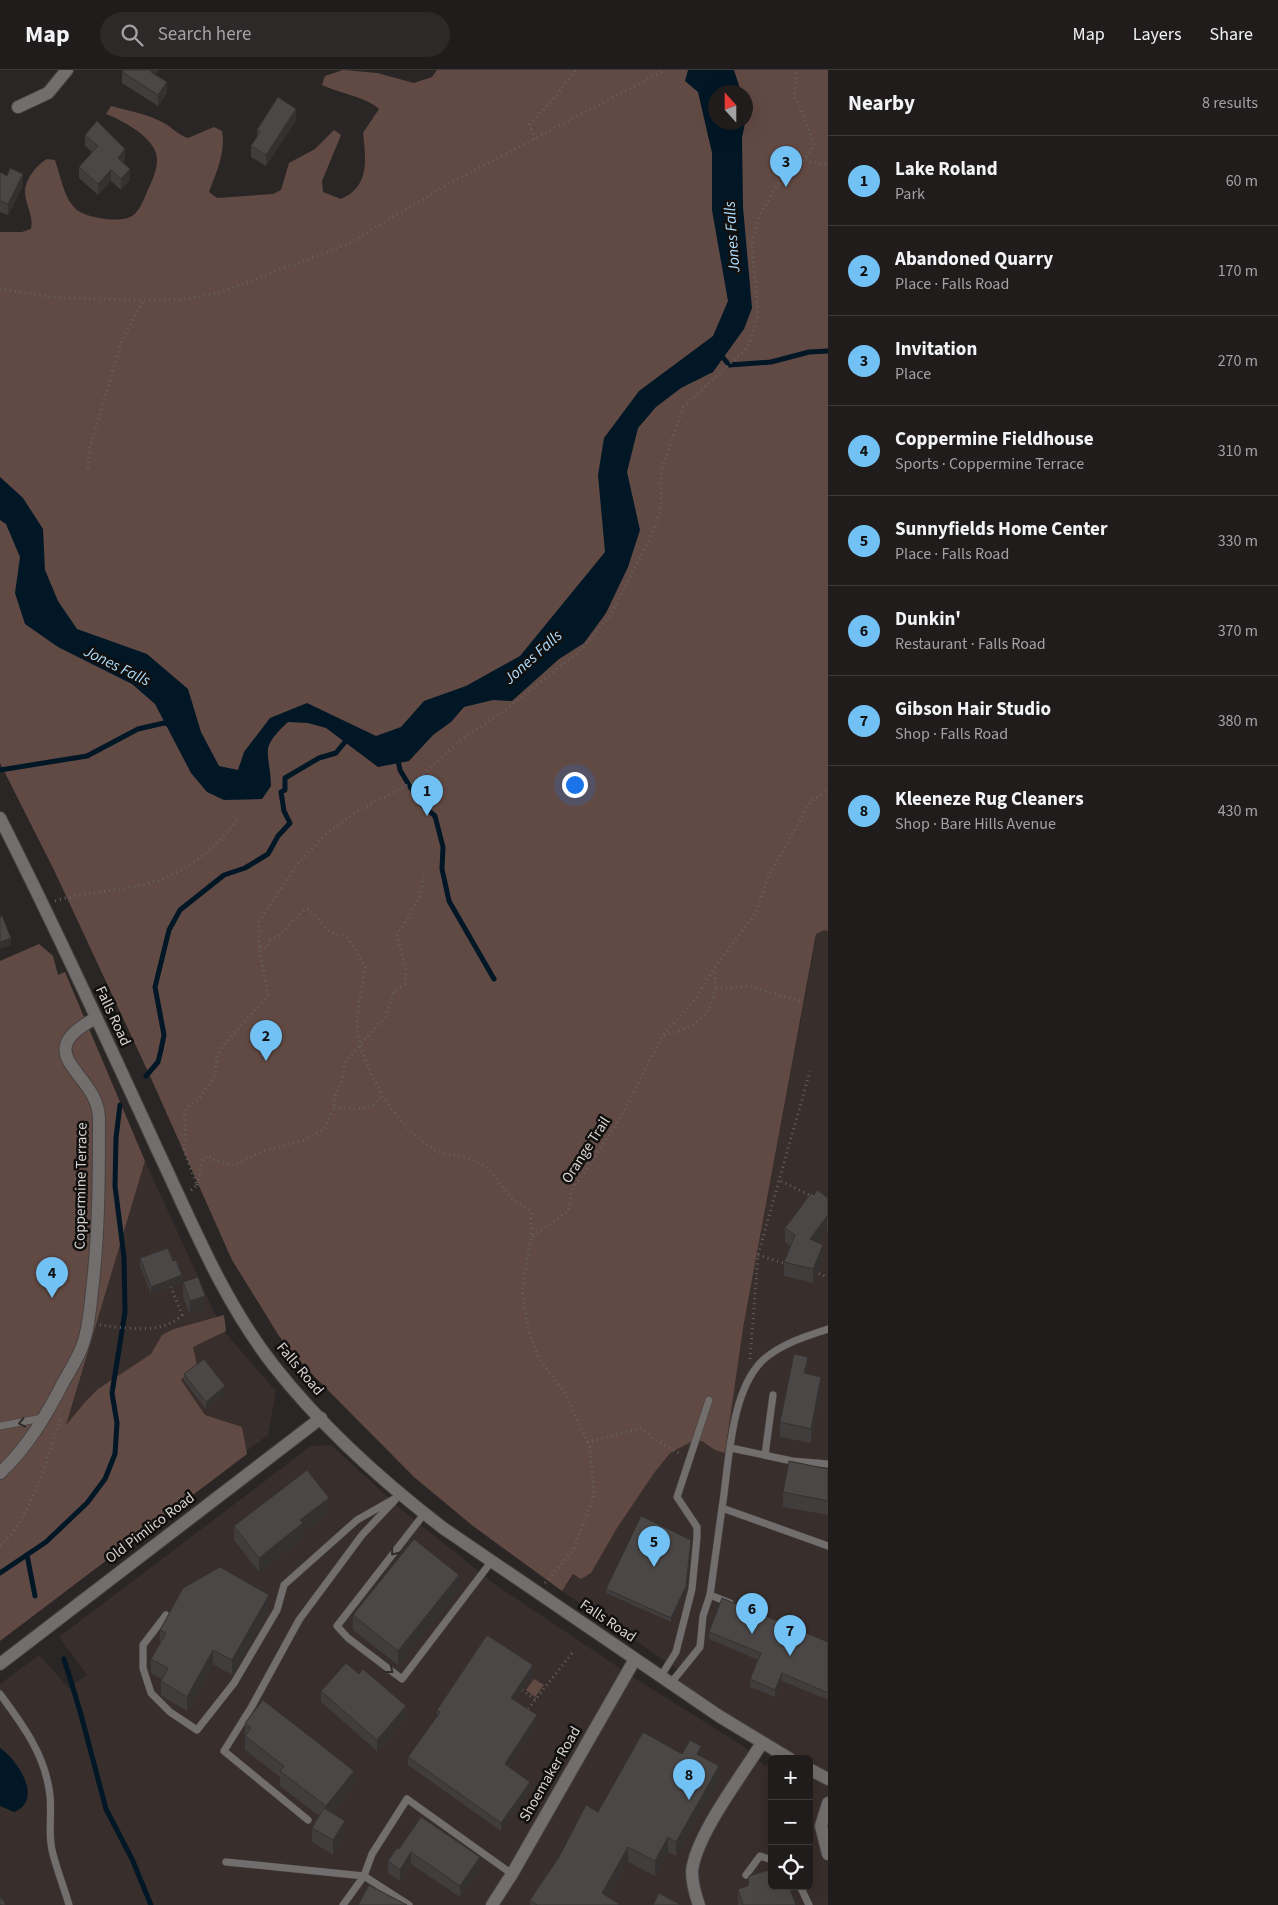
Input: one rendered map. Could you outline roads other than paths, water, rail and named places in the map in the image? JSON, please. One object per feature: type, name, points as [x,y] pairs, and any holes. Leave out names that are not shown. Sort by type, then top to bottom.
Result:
[{"type":"street","points":[[18,107],[48,93],[67,70]]},
{"type":"street","name":"Falls Road","points":[[0,818],[221,1282],[252,1335],[278,1372],[321,1418],[401,1495],[424,1514],[537,1594],[783,1755]]},
{"type":"street","name":"Coppermine Terrace","points":[[0,1473],[12,1462],[45,1418],[83,1344],[90,1309],[99,1212],[98,1110],[91,1089],[68,1061],[65,1049],[69,1038],[77,1028],[96,1018]]},
{"type":"street","name":"Old Pimlico Road","points":[[0,1664],[321,1418]]},
{"type":"street","name":"Shoemaker Road","points":[[493,1905],[635,1659]]},
{"type":"street","points":[[699,1905],[692,1873],[699,1848],[727,1798],[762,1743]]},
{"type":"street","points":[[813,1771],[828,1779]]},
{"type":"street","points":[[828,1803],[821,1826],[828,1854]]},
{"type":"lane","points":[[666,1679],[700,1648],[703,1616],[710,1595],[738,1401],[751,1372],[781,1348],[828,1329]]},
{"type":"lane","points":[[765,1455],[773,1395]]},
{"type":"lane","points":[[666,1679],[676,1652],[692,1589],[696,1527],[676,1497],[709,1400]]},
{"type":"lane","points":[[0,1426],[45,1418]]},
{"type":"lane","points":[[731,1448],[792,1461],[828,1464]]},
{"type":"lane","points":[[166,1615],[143,1645],[143,1668],[151,1693],[170,1712],[197,1730],[244,1666],[277,1610],[284,1585],[357,1520],[401,1495]]},
{"type":"lane","points":[[308,1820],[224,1751],[252,1706],[299,1620],[362,1535],[401,1495]]},
{"type":"lane","points":[[722,1508],[828,1546]]},
{"type":"lane","points":[[424,1514],[337,1626],[348,1638],[402,1679],[491,1562]]},
{"type":"lane","points":[[710,1595],[737,1606]]},
{"type":"lane","points":[[0,1694],[24,1727],[36,1748],[45,1771],[50,1795],[52,1850],[69,1905]]},
{"type":"lane","points":[[343,1905],[364,1876],[372,1854],[407,1799],[512,1874]]},
{"type":"lane","points":[[746,1875],[760,1856],[768,1859]]},
{"type":"lane","points":[[226,1862],[364,1876],[409,1905]]},
{"type":"lane","points":[[802,1890],[809,1905]]},
{"type":"water","name":"Jones Falls","points":[[688,70],[734,70],[739,85],[708,85],[708,130],[744,130],[742,138],[743,207],[752,308],[744,329],[713,372],[681,388],[656,407],[638,428],[627,472],[640,530],[628,567],[606,613],[584,643],[559,659],[512,701],[493,700],[464,707],[451,722],[433,735],[409,761],[378,767],[326,728],[308,723],[288,722],[269,745],[268,757],[271,786],[262,799],[224,800],[207,792],[191,773],[155,704],[132,684],[58,647],[25,624],[15,593],[20,557],[6,524],[0,520],[0,477],[23,498],[43,529],[45,570],[58,601],[77,629],[147,654],[188,689],[201,732],[219,766],[238,770],[244,752],[270,718],[307,703],[376,736],[401,727],[424,701],[466,686],[520,656],[605,552],[598,475],[604,438],[639,391],[713,336],[728,301],[712,210],[712,153],[698,92],[685,81]]},
{"type":"water","points":[[0,1748],[14,1761],[20,1770],[28,1790],[27,1799],[23,1806],[14,1812],[0,1806]]},
{"type":"waterway","points":[[720,354],[729,365],[771,362],[809,352],[828,351]]},
{"type":"waterway","points":[[0,770],[87,756],[138,729],[164,723],[173,725]]},
{"type":"waterway","points":[[146,1076],[158,1062],[161,1050],[164,1035],[155,987],[169,930],[180,910],[224,875],[245,868],[268,854],[278,836],[290,823],[284,811],[281,792],[285,790],[285,778],[319,758],[336,753],[349,737]]},
{"type":"waterway","points":[[397,756],[400,770],[409,785],[424,807],[435,816],[443,847],[442,869],[449,901],[494,979]]},
{"type":"waterway","points":[[0,1573],[46,1542],[87,1503],[105,1479],[115,1454],[117,1423],[112,1393],[125,1312],[124,1257],[115,1186],[116,1138],[120,1105]]},
{"type":"waterway","points":[[27,1555],[35,1596]]},
{"type":"waterway","points":[[64,1659],[106,1809],[132,1859],[151,1905]]},
{"type":"place","name":"Invitation","points":[[786,187]]},
{"type":"place","name":"Lake Roland","points":[[427,816]]},
{"type":"place","name":"Abandoned Quarry","points":[[266,1061]]},
{"type":"place","name":"Coppermine Fieldhouse","points":[[52,1298]]},
{"type":"place","name":"Sunnyfields Home Center","points":[[654,1567]]},
{"type":"place","name":"Dunkin'","points":[[752,1634]]},
{"type":"place","name":"Gibson Hair Studio","points":[[790,1656]]},
{"type":"place","name":"Kleeneze Rug Cleaners","points":[[689,1800]]}]
